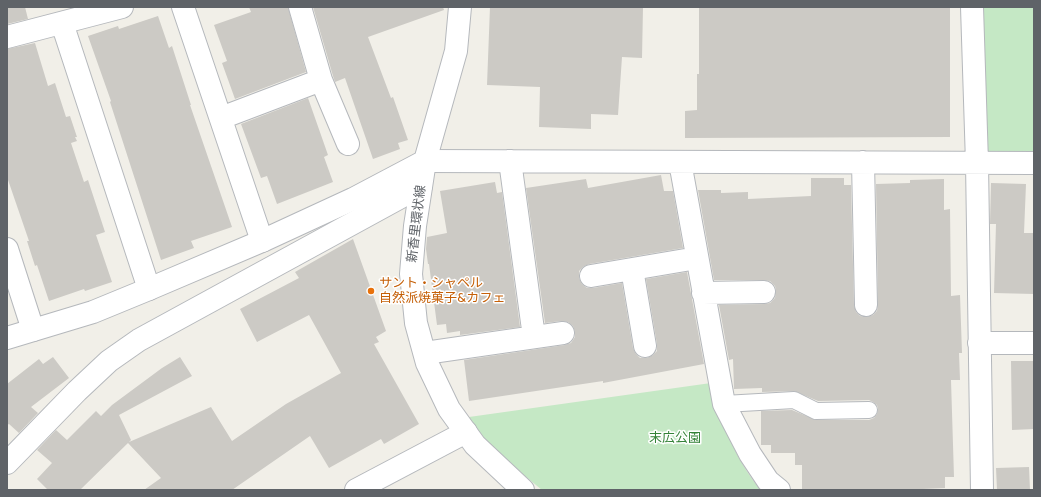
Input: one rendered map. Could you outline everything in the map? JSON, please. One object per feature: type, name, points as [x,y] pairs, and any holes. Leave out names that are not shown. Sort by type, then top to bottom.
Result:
[{"type":"street","points":[[7,37],[122,7]]},
{"type":"street","points":[[183,7],[262,241]]},
{"type":"street","points":[[300,7],[321,80],[348,144]]},
{"type":"street","name":"新香里環状線","points":[[460,7],[456,51],[425,161],[415,226],[411,274],[416,323],[427,363],[449,409],[475,446],[523,490]]},
{"type":"street","points":[[972,7],[977,162],[982,490]]},
{"type":"street","points":[[62,23],[149,289]]},
{"type":"street","points":[[221,118],[321,80]]},
{"type":"street","points":[[7,338],[93,312],[149,289],[262,241],[353,199],[425,161],[1034,163]]},
{"type":"street","points":[[510,162],[534,337]]},
{"type":"street","points":[[680,162],[724,404],[750,454],[768,481],[779,490]]},
{"type":"street","points":[[863,162],[866,305]]},
{"type":"street","points":[[7,463],[78,391],[110,362],[139,340],[421,186]]},
{"type":"street","points":[[7,248],[33,330]]},
{"type":"street","points":[[591,276],[697,258]]},
{"type":"street","points":[[632,269],[646,346]]},
{"type":"street","points":[[703,293],[764,292]]},
{"type":"street","points":[[425,353],[563,333]]},
{"type":"street","points":[[979,344],[1034,343]]},
{"type":"street","points":[[356,490],[466,432]]},
{"type":"lane","points":[[724,404],[794,400],[816,411],[869,410]]},
{"type":"green space","points":[[983,7],[1034,7],[1034,154],[985,154]]},
{"type":"green space","name":"末広公園","points":[[711,383],[714,397],[730,440],[744,467],[761,490],[542,490],[484,438],[469,417]]},
{"type":"building","points":[[7,7],[25,7],[28,19],[7,24]]},
{"type":"building","points":[[249,7],[288,7],[306,72],[235,99],[222,63],[227,61],[214,25],[251,12]]},
{"type":"building","points":[[313,7],[443,7],[444,10],[368,37],[391,98],[393,97],[408,140],[398,143],[400,149],[373,159],[345,78],[335,82]]},
{"type":"building","points":[[490,7],[643,7],[642,58],[622,57],[618,115],[591,114],[591,129],[539,127],[540,87],[487,85]]},
{"type":"building","points":[[699,7],[950,7],[950,137],[685,138],[685,111],[697,110],[697,74],[699,74]]},
{"type":"building","points":[[158,16],[169,48],[172,46],[190,105],[232,227],[191,241],[194,248],[161,260],[110,102],[111,101],[88,36],[118,26],[119,29]]},
{"type":"building","points":[[35,43],[48,86],[55,83],[66,117],[70,116],[77,137],[75,137],[77,141],[71,143],[84,182],[88,180],[105,232],[96,235],[112,282],[85,291],[84,289],[49,301],[37,265],[35,266],[27,241],[29,241],[7,177],[7,49]]},
{"type":"building","points":[[308,98],[328,155],[324,157],[333,182],[277,204],[267,176],[261,178],[241,124]]},
{"type":"building","points":[[661,175],[664,191],[673,191],[683,248],[589,264],[579,271],[579,278],[582,284],[587,288],[622,283],[633,348],[640,358],[647,358],[657,351],[657,344],[646,279],[687,272],[704,364],[603,383],[603,381],[469,401],[464,360],[565,345],[571,343],[575,337],[573,326],[568,322],[561,321],[545,323],[526,188],[586,179],[588,188]]},
{"type":"building","points":[[811,178],[844,178],[844,185],[851,185],[854,305],[856,312],[860,316],[866,317],[873,315],[877,311],[878,305],[876,184],[910,183],[910,180],[944,179],[944,210],[950,209],[951,296],[960,295],[962,353],[959,353],[960,380],[951,380],[954,477],[945,477],[945,488],[901,490],[802,490],[802,465],[795,465],[795,453],[771,453],[771,445],[761,445],[761,411],[792,410],[816,420],[869,420],[874,418],[877,414],[877,405],[869,400],[818,401],[794,391],[762,392],[762,388],[734,389],[733,359],[729,360],[719,305],[770,303],[775,298],[776,291],[775,286],[770,281],[714,280],[698,190],[721,190],[721,193],[748,192],[748,199],[811,196]]},
{"type":"building","points":[[495,182],[497,193],[502,192],[520,327],[460,335],[460,331],[447,333],[446,324],[437,325],[426,249],[427,237],[447,233],[440,191]]},
{"type":"building","points":[[991,183],[1026,184],[1024,233],[1034,233],[1034,294],[994,293],[996,224],[990,224]]},
{"type":"building","points":[[353,239],[386,331],[376,337],[379,342],[374,344],[419,424],[384,444],[381,439],[329,468],[310,436],[232,490],[144,490],[161,478],[128,443],[80,490],[48,490],[37,479],[52,463],[37,450],[56,430],[67,440],[96,411],[101,416],[112,405],[162,368],[180,357],[192,376],[119,415],[131,440],[129,442],[211,407],[232,441],[286,404],[341,373],[309,315],[257,342],[240,309],[299,278],[295,272]]},
{"type":"building","points":[[53,357],[69,378],[31,407],[38,413],[19,433],[9,424],[7,425],[7,384],[39,359],[43,364]]},
{"type":"building","points":[[1011,361],[1034,361],[1034,429],[1012,430]]},
{"type":"building","points":[[1029,467],[1030,490],[997,490],[996,468]]},
{"type":"place","name":"サント・シャペル 自然派焼菓子&カフェ","points":[[371,291]]}]
